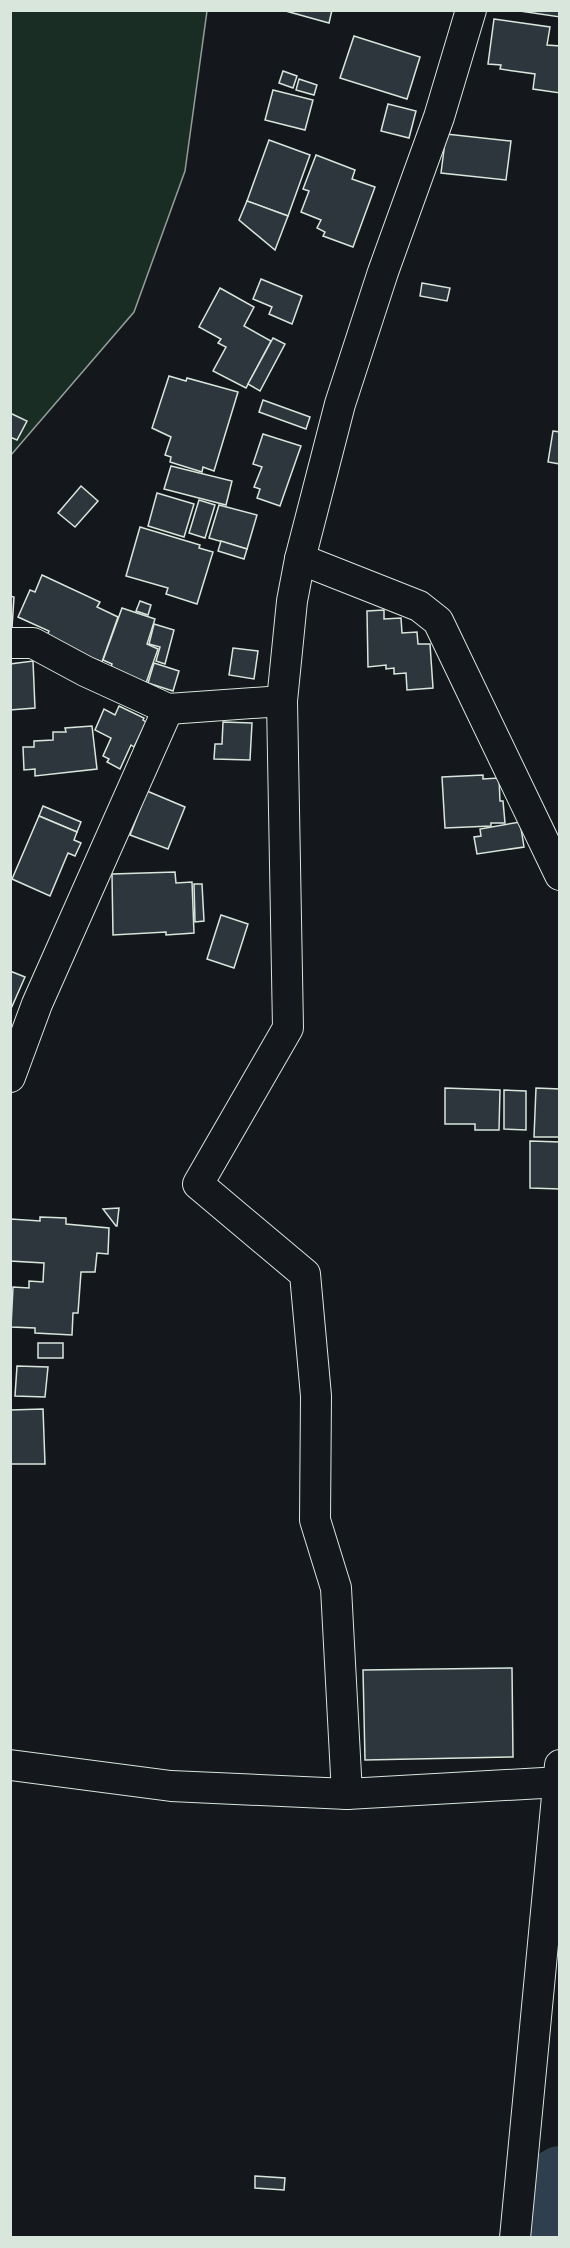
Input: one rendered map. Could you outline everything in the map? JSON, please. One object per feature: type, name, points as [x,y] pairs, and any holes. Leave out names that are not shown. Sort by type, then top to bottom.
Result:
[{"type":"street","points":[[347,1794],[336,1588],[315,1520],[316,1396],[305,1274],[198,1184],[288,1028],[282,701],[292,601],[300,559],[340,404],[383,272],[439,117],[471,10]]},
{"type":"street","points":[[300,559],[419,606],[438,621],[560,875]]},
{"type":"street","points":[[10,643],[33,643],[168,709],[282,701]]},
{"type":"street","points":[[10,1077],[37,1004],[168,709]]},
{"type":"street","points":[[10,1765],[171,1786],[347,1794],[559,1776],[515,2238]]},
{"type":"green space","points":[[11,11],[207,11],[185,171],[134,312],[11,455]]},
{"type":"building","points":[[282,10],[332,10],[329,23]]},
{"type":"building","points":[[513,10],[560,10],[560,17]]},
{"type":"building","points":[[494,19],[550,27],[547,45],[560,46],[560,93],[533,89],[535,74],[500,69],[501,65],[488,64]]},
{"type":"building","points":[[354,36],[420,57],[407,99],[340,78]]},
{"type":"building","points":[[283,71],[297,76],[293,88],[279,83]]},
{"type":"building","points":[[299,79],[317,85],[314,95],[296,90]]},
{"type":"building","points":[[273,90],[313,100],[305,130],[265,120]]},
{"type":"building","points":[[388,104],[416,111],[409,138],[381,131]]},
{"type":"building","points":[[446,134],[511,141],[506,180],[441,173]]},
{"type":"building","points":[[269,140],[310,155],[288,216],[247,201]]},
{"type":"building","points":[[316,155],[355,170],[352,179],[375,187],[353,247],[323,236],[325,232],[317,228],[321,220],[301,212],[309,191],[303,189]]},
{"type":"building","points":[[247,201],[288,216],[275,250],[239,220]]},
{"type":"building","points":[[261,279],[302,296],[292,324],[269,314],[272,307],[253,299]]},
{"type":"building","points":[[422,283],[450,288],[447,301],[420,296]]},
{"type":"building","points":[[220,288],[254,307],[244,326],[271,341],[246,388],[213,371],[226,347],[218,343],[221,339],[199,327]]},
{"type":"building","points":[[273,338],[285,344],[260,391],[248,384]]},
{"type":"building","points":[[169,376],[186,381],[187,378],[238,392],[214,471],[203,467],[202,472],[170,462],[171,457],[165,455],[171,437],[152,428]]},
{"type":"building","points":[[263,400],[310,417],[306,429],[259,412]]},
{"type":"building","points":[[10,413],[27,421],[17,440],[10,437]]},
{"type":"building","points":[[553,431],[560,432],[560,464],[548,462]]},
{"type":"building","points":[[263,434],[301,446],[280,506],[257,498],[260,489],[254,487],[262,467],[253,464]]},
{"type":"building","points":[[171,466],[232,481],[226,505],[164,489]]},
{"type":"building","points":[[81,486],[98,501],[75,527],[58,513]]},
{"type":"building","points":[[157,493],[194,504],[184,537],[148,526]]},
{"type":"building","points":[[199,500],[215,505],[205,538],[189,533]]},
{"type":"building","points":[[219,505],[257,515],[247,549],[209,538]]},
{"type":"building","points":[[140,527],[200,545],[199,548],[213,552],[197,604],[166,594],[168,588],[126,576]]},
{"type":"building","points":[[221,541],[247,549],[244,559],[218,551]]},
{"type":"building","points":[[42,575],[100,602],[97,607],[118,617],[102,662],[45,639],[49,631],[18,617],[30,590],[35,592]]},
{"type":"building","points":[[10,596],[14,597],[12,628],[10,628]]},
{"type":"building","points":[[140,601],[151,605],[148,615],[136,611]]},
{"type":"building","points":[[122,608],[155,619],[147,644],[158,649],[146,683],[110,671],[112,664],[103,660]]},
{"type":"building","points":[[384,610],[384,619],[401,618],[402,633],[417,632],[418,644],[430,644],[433,688],[407,690],[406,673],[394,674],[394,668],[386,669],[386,665],[368,667],[367,611]]},
{"type":"building","points":[[154,624],[174,630],[165,664],[156,661],[160,647],[149,644]]},
{"type":"building","points":[[233,648],[258,651],[254,679],[229,675]]},
{"type":"building","points":[[33,661],[35,708],[10,710],[10,664]]},
{"type":"building","points":[[154,663],[179,671],[173,691],[148,683]]},
{"type":"building","points":[[119,706],[144,718],[146,722],[134,747],[131,745],[120,769],[107,762],[109,759],[103,756],[111,738],[95,730],[104,709],[115,715]]},
{"type":"building","points":[[223,722],[252,723],[250,760],[214,759],[215,744],[222,744]]},
{"type":"building","points":[[92,726],[97,769],[35,776],[35,769],[24,770],[23,747],[34,747],[34,741],[53,740],[53,732],[66,732],[65,728]]},
{"type":"building","points":[[483,775],[483,779],[499,778],[500,801],[503,801],[505,823],[491,823],[491,826],[445,828],[442,777]]},
{"type":"building","points":[[147,791],[185,807],[168,849],[130,835]]},
{"type":"building","points":[[43,806],[81,822],[77,832],[39,816]]},
{"type":"building","points":[[39,816],[77,832],[74,840],[81,843],[75,856],[68,853],[50,896],[12,879]]},
{"type":"building","points":[[520,822],[524,847],[477,854],[474,837],[481,836],[480,829]]},
{"type":"building","points":[[175,872],[176,883],[192,882],[194,933],[113,935],[112,874]]},
{"type":"building","points":[[194,884],[202,884],[204,921],[195,922]]},
{"type":"building","points":[[221,915],[248,924],[234,968],[207,959]]},
{"type":"building","points":[[10,971],[25,977],[10,1011]]},
{"type":"building","points":[[445,1088],[500,1090],[499,1130],[475,1130],[475,1124],[445,1124]]},
{"type":"building","points":[[536,1088],[560,1089],[560,1137],[534,1137]]},
{"type":"building","points":[[504,1090],[526,1091],[526,1130],[504,1129]]},
{"type":"building","points":[[530,1141],[560,1142],[560,1189],[530,1188]]},
{"type":"building","points":[[119,1208],[117,1226],[116,1226],[103,1209]]},
{"type":"building","points":[[40,1217],[66,1218],[66,1224],[109,1228],[108,1254],[97,1253],[95,1272],[81,1272],[78,1313],[73,1313],[72,1335],[35,1333],[35,1328],[11,1327],[13,1287],[29,1288],[29,1281],[43,1282],[44,1263],[10,1261],[11,1219],[40,1221]]},
{"type":"building","points":[[38,1343],[63,1343],[63,1358],[38,1358]]},
{"type":"building","points":[[17,1366],[48,1367],[45,1397],[15,1396]]},
{"type":"building","points":[[43,1409],[45,1464],[10,1464],[10,1410]]},
{"type":"building","points":[[512,1668],[513,1757],[365,1760],[363,1670]]},
{"type":"building","points":[[255,2176],[285,2178],[284,2190],[255,2188]]},
{"type":"waterway","points":[[553,2238],[560,2177]]}]
